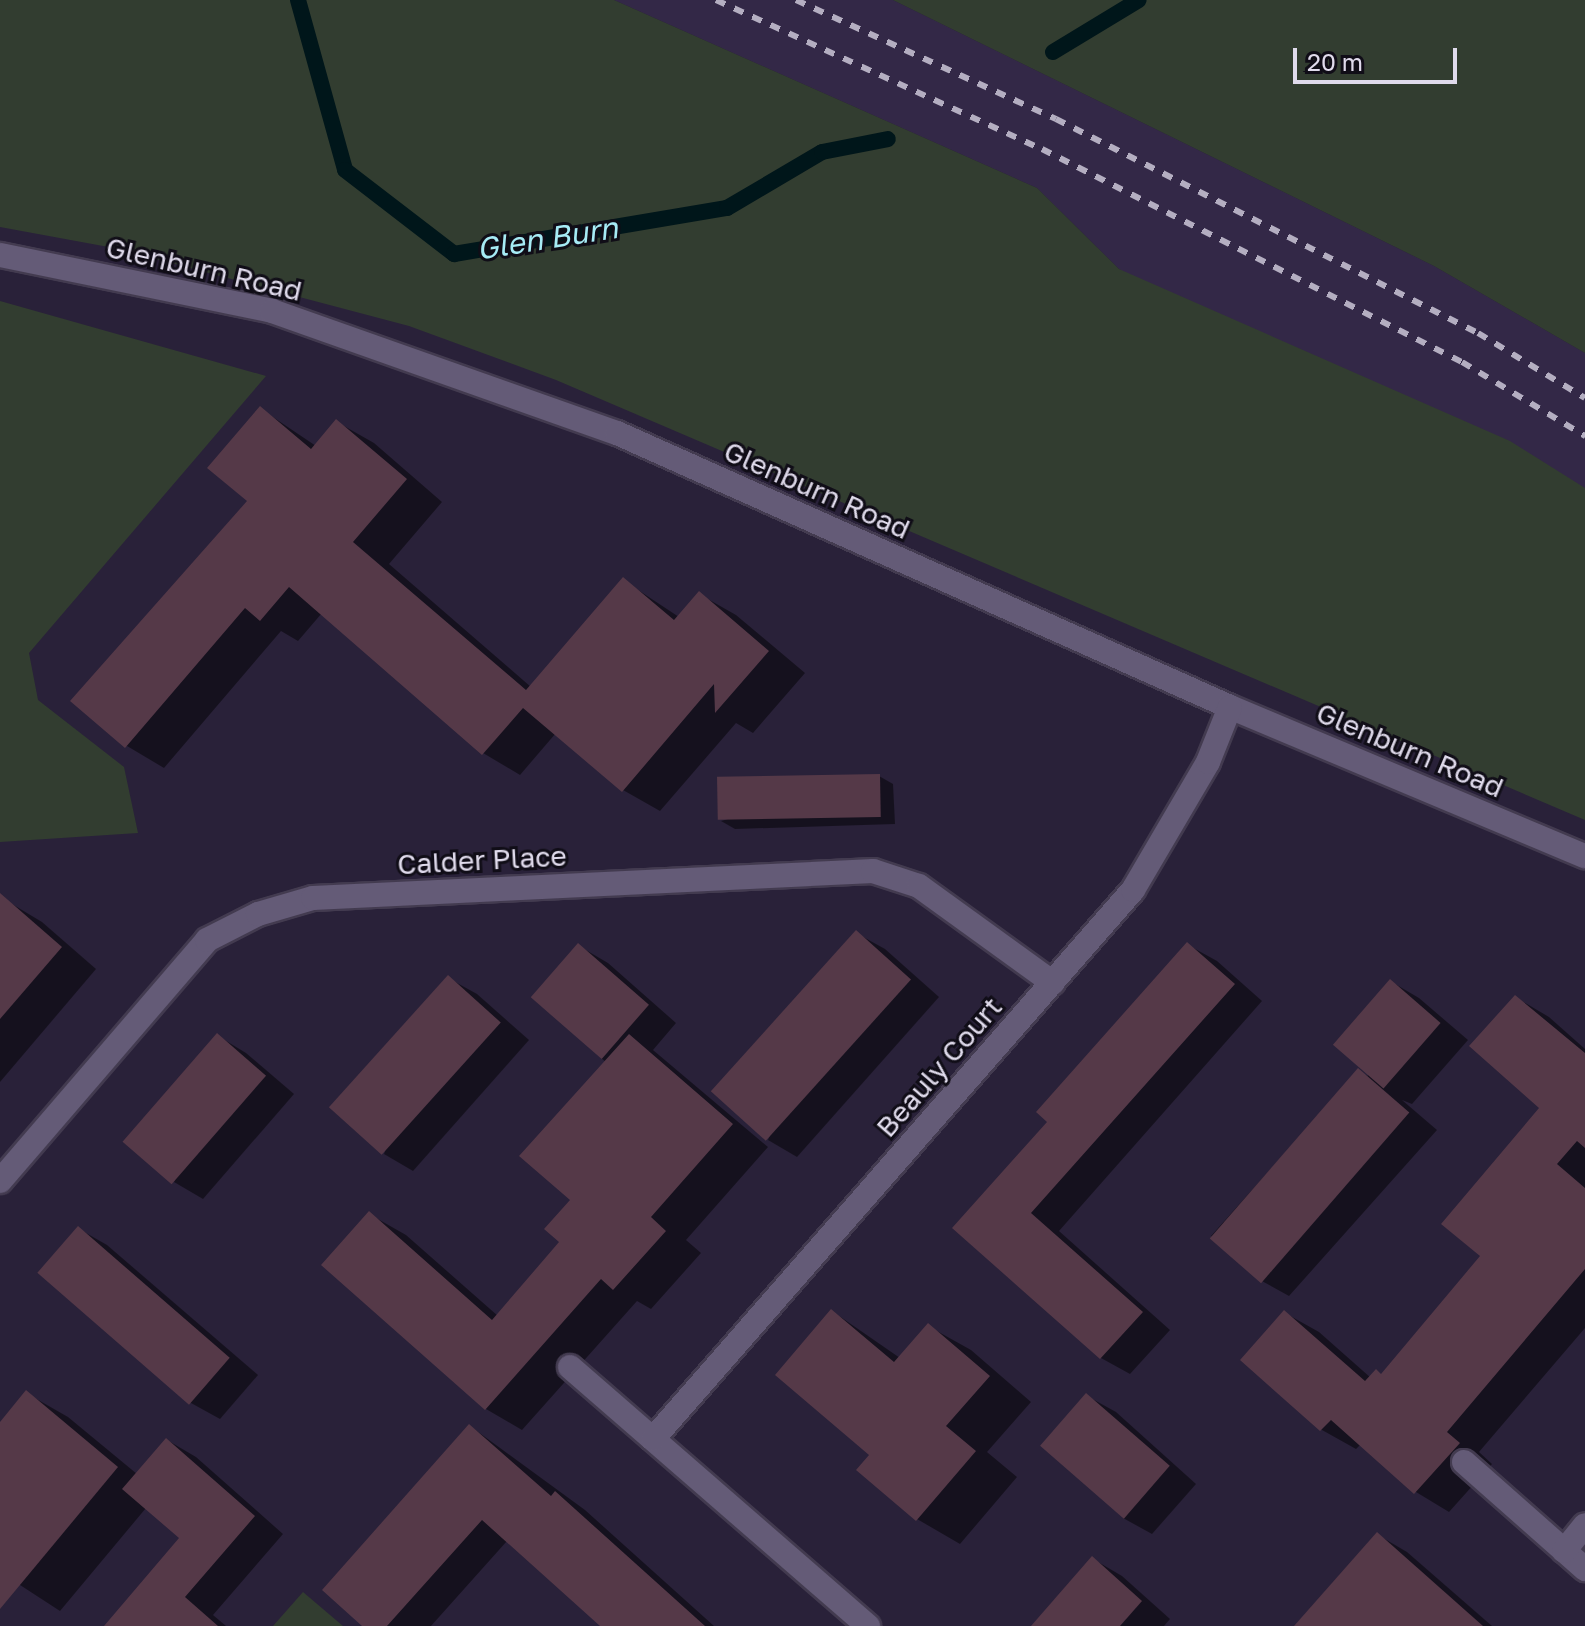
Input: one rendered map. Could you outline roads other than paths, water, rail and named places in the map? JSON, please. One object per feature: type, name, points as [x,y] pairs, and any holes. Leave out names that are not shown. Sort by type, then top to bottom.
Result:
[{"type":"street","name":"Glenburn Road","points":[[0,255],[272,311],[617,433],[1230,707],[1585,856]]},
{"type":"street","name":"Beauly Court","points":[[653,1439],[1133,890],[1208,762],[1230,707]]},
{"type":"street","name":"Calder Place","points":[[0,1181],[207,940],[258,914],[313,898],[873,871],[919,886],[1053,983]]},
{"type":"street","points":[[570,1367],[868,1626]]},
{"type":"street","points":[[1464,1462],[1585,1569]]},
{"type":"street","points":[[1564,1551],[1585,1525]]},
{"type":"waterway","name":"Glen Burn","points":[[298,0],[345,170],[454,254],[727,208],[822,152],[888,139]]},
{"type":"waterway","name":"Glen Burn","points":[[1053,52],[1139,0]]},
{"type":"railway","points":[[716,0],[1042,149],[1462,362],[1585,436]]},
{"type":"railway","points":[[796,0],[1056,119],[1478,333],[1585,398]]}]
